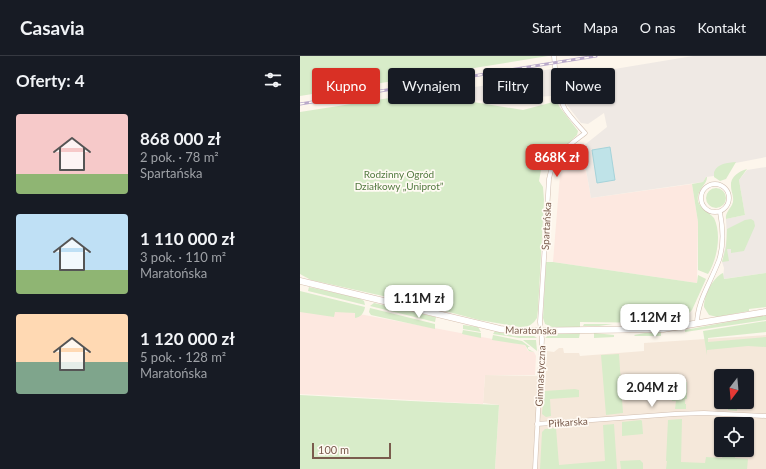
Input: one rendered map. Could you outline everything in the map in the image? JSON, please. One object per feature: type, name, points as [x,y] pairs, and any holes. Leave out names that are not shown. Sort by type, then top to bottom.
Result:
[{"type":"main road","name":"Maratońska","points":[[300,281],[516,332],[541,330],[656,329],[697,324],[766,312]]},
{"type":"street","name":"Spartańska","points":[[540,322],[550,172],[553,163],[561,153],[585,133],[564,107],[554,56]]},
{"type":"street","points":[[712,184],[722,185],[729,192],[730,202],[720,212],[710,212],[703,206],[701,201],[704,188],[712,184]]},
{"type":"street","points":[[697,324],[699,306],[720,255],[722,237],[720,212]]},
{"type":"street","name":"Gimnastyczna","points":[[534,469],[538,424],[542,339],[540,322]]},
{"type":"street","name":"Piłkarska","points":[[538,424],[675,414],[704,413],[766,416]]},
{"type":"shaded area","points":[[693,56],[766,56],[766,157],[720,166],[721,175],[706,177],[703,182],[591,198],[582,147],[607,127],[604,113],[588,124],[581,123],[567,104],[615,104],[615,69]]},
{"type":"shaded area","points":[[551,69],[551,96],[543,97],[543,70]]},
{"type":"shaded area","points":[[483,86],[483,101],[475,100],[475,87]]},
{"type":"shaded area","points":[[582,147],[591,198],[692,184],[698,222],[697,283],[553,262],[560,175],[566,162]]},
{"type":"shaded area","points":[[766,167],[766,273],[723,279],[724,268],[722,262],[727,239],[726,219],[745,215],[739,180],[747,170]]},
{"type":"shaded area","points":[[338,310],[525,345],[528,351],[534,352],[536,356],[535,375],[485,375],[483,404],[300,394],[300,311]]},
{"type":"shaded area","points":[[766,335],[766,469],[495,469],[499,405],[483,403],[485,375],[545,376],[547,351],[554,352],[559,348],[563,348],[564,353],[579,353],[580,356],[644,351],[644,343]]},
{"type":"green space","points":[[300,56],[548,56],[474,68],[388,68],[388,82],[380,83],[380,68],[312,68],[312,94],[300,96]]},
{"type":"green space","name":"Rodzinny Ogród Działkowy „Uniprot”","points":[[388,98],[388,104],[475,104],[475,102],[523,110],[551,103],[551,104],[558,104],[578,131],[577,135],[554,157],[545,162],[541,170],[539,181],[543,187],[544,200],[538,310],[537,318],[529,326],[520,327],[479,320],[419,304],[311,280],[300,274],[300,112],[351,104],[380,104],[380,99]]},
{"type":"green space","points":[[736,162],[726,179],[720,181],[714,177],[714,172],[718,167],[723,164]]},
{"type":"green space","points":[[747,169],[739,180],[745,215],[726,219],[726,214],[733,202],[731,186],[732,180],[738,173]]},
{"type":"green space","points":[[706,177],[706,180],[698,194],[698,199],[701,206],[714,218],[718,232],[716,254],[708,274],[698,270],[698,222],[692,184],[703,182]]},
{"type":"green space","points":[[716,188],[723,191],[726,198],[723,205],[716,208],[709,205],[706,198],[709,191]]},
{"type":"green space","points":[[751,219],[754,221],[755,226],[744,251],[731,253],[731,249],[727,249],[729,261],[722,262],[726,247],[727,229],[745,220]]},
{"type":"green space","points":[[546,262],[697,283],[698,275],[706,279],[692,310],[679,321],[665,323],[580,322],[580,327],[552,327],[545,324],[543,318]]},
{"type":"green space","points":[[723,273],[724,279],[766,273],[766,307],[749,309],[749,311],[717,317],[709,315],[704,307],[705,298],[712,283],[719,275]]},
{"type":"green space","points":[[309,287],[359,298],[364,301],[365,305],[308,291]]},
{"type":"green space","points":[[300,291],[365,307],[365,309],[361,316],[355,318],[355,313],[335,312],[334,317],[300,312]]},
{"type":"green space","points":[[374,303],[436,317],[435,322],[370,306]]},
{"type":"green space","points":[[370,308],[435,324],[435,329],[371,315],[369,312]]},
{"type":"green space","points":[[766,315],[766,320],[685,332],[685,330]]},
{"type":"green space","points":[[766,321],[766,332],[708,338],[708,342],[766,337],[766,347],[748,346],[707,350],[707,355],[703,331]]},
{"type":"green space","points":[[584,324],[613,324],[583,326]]},
{"type":"green space","points":[[463,325],[478,327],[481,332],[463,329]]},
{"type":"green space","points":[[463,330],[481,333],[481,338],[462,334]]},
{"type":"green space","points":[[495,331],[515,336],[534,336],[537,338],[519,338],[493,334]]},
{"type":"green space","points":[[661,332],[661,336],[634,335],[645,333]]},
{"type":"green space","points":[[580,333],[579,338],[545,338],[550,334]]},
{"type":"green space","points":[[594,333],[614,335],[614,337],[594,338]]},
{"type":"green space","points":[[493,335],[522,341],[530,347],[528,347],[528,349],[534,352],[529,351],[525,345],[492,340]]},
{"type":"green space","points":[[523,340],[536,340],[537,351]]},
{"type":"green space","points":[[619,354],[623,413],[606,415],[601,355]]},
{"type":"green space","points":[[687,382],[687,399],[685,399],[686,409],[675,409],[676,401],[672,401],[671,383]]},
{"type":"green space","points":[[579,390],[579,397],[550,399],[551,416],[546,417],[542,414],[544,391]]},
{"type":"green space","points":[[300,395],[499,405],[495,469],[300,469]]},
{"type":"green space","points":[[737,409],[737,411],[728,410]]},
{"type":"green space","points":[[682,419],[681,462],[705,463],[706,457],[735,457],[748,459],[747,469],[666,469],[668,420]]},
{"type":"green space","points":[[641,420],[643,434],[622,436],[622,422]]},
{"type":"green space","points":[[614,424],[617,469],[540,469],[542,432],[545,429],[556,428],[559,465],[605,461],[603,425]]},
{"type":"green space","points":[[640,460],[643,463],[643,469],[621,469],[620,461]]},
{"type":"water","points":[[610,147],[615,180],[597,183],[592,150]]},
{"type":"railway","points":[[300,104],[596,56]]}]
